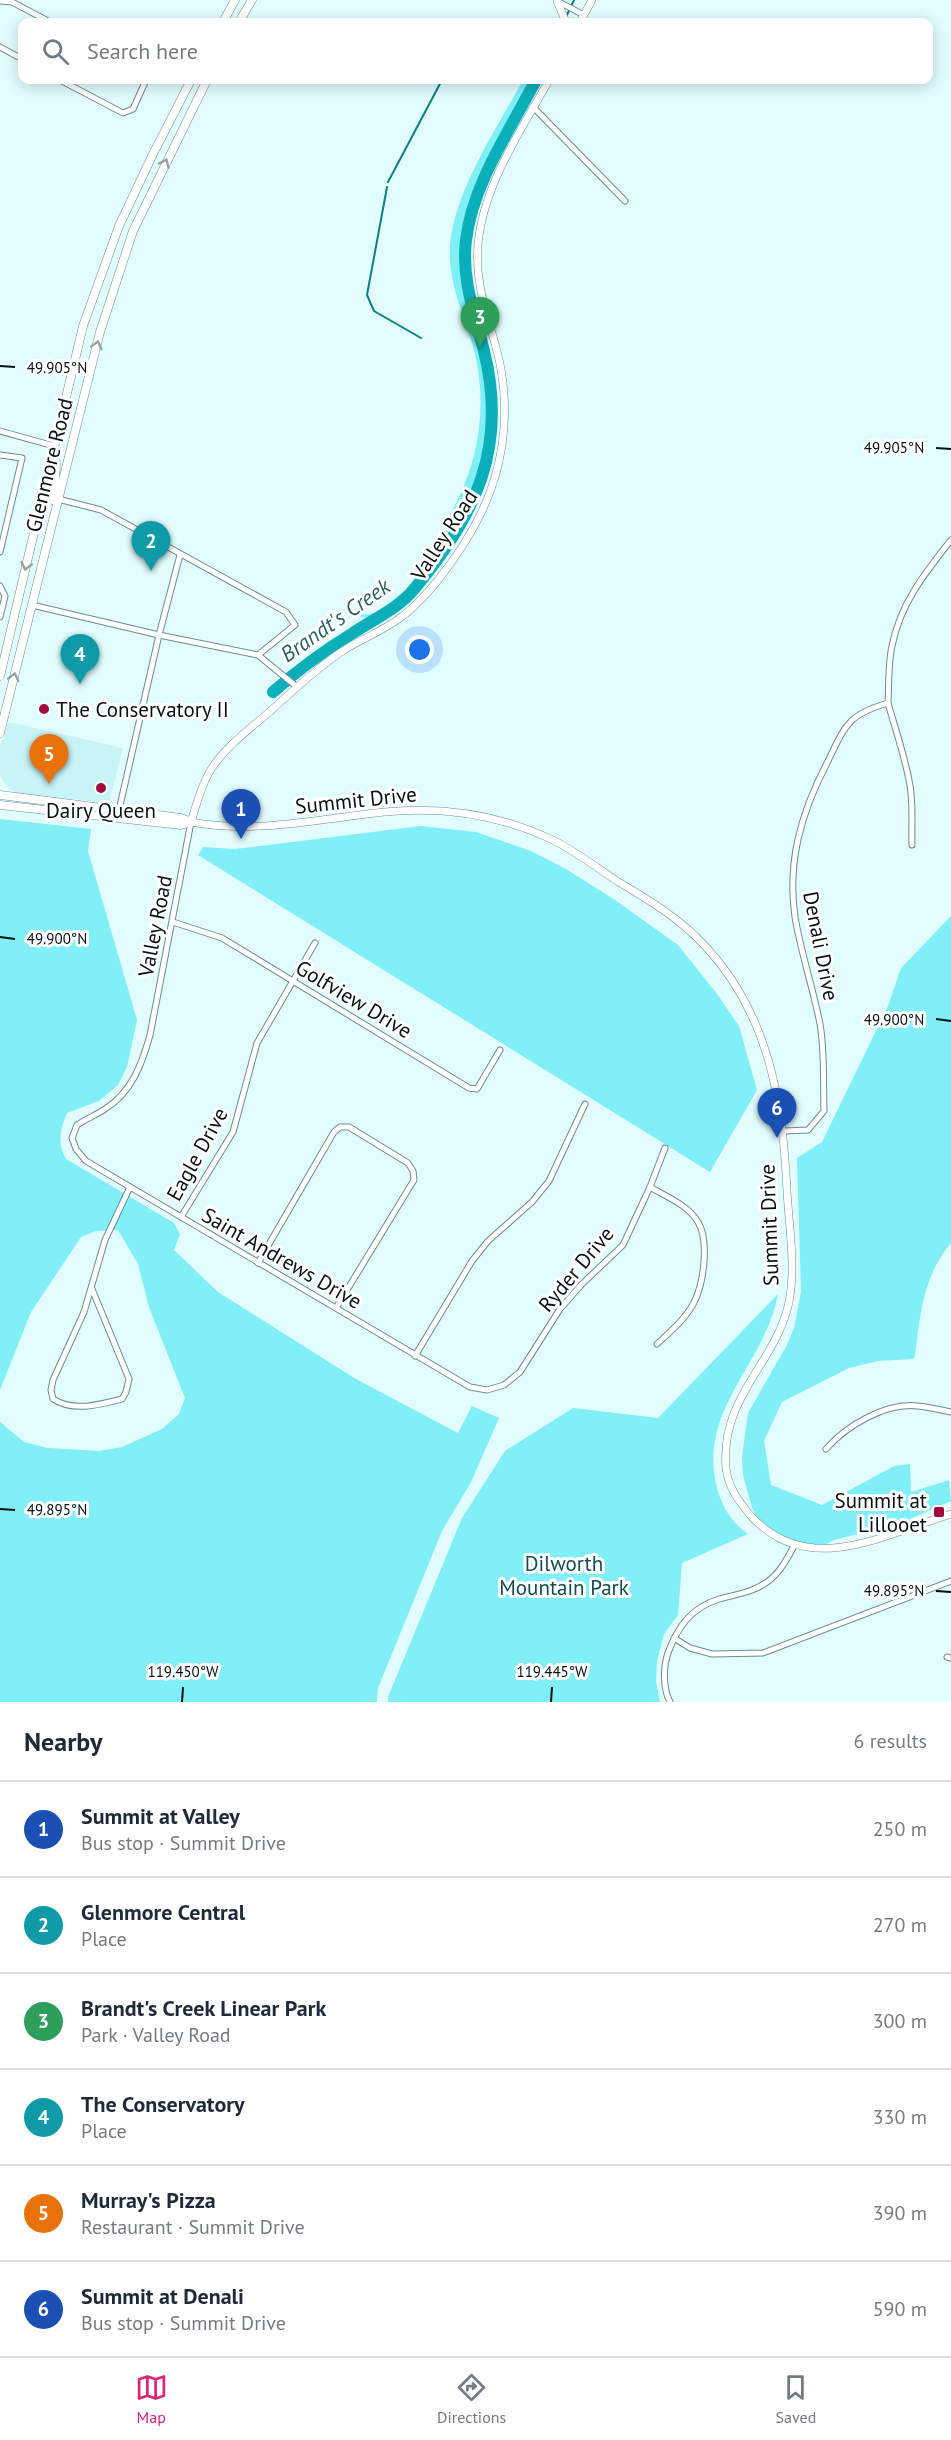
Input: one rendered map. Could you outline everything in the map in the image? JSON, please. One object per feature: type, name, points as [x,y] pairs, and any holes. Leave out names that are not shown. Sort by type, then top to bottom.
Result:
[{"type":"main road","points":[[225,18],[235,0]]},
{"type":"main road","points":[[241,18],[252,0]]},
{"type":"main road","name":"Glenmore Road","points":[[0,676],[83,326],[129,206],[189,84]]},
{"type":"main road","name":"Glenmore Road","points":[[0,734],[100,332],[133,231],[205,84]]},
{"type":"main road","points":[[52,524],[56,463],[54,446]]},
{"type":"main road","points":[[0,789],[13,796]]},
{"type":"main road","name":"Summit Drive","points":[[0,795],[181,818],[191,822]]},
{"type":"main road","name":"Summit Drive","points":[[0,806],[181,825],[191,822]]},
{"type":"street","points":[[557,0],[584,15]]},
{"type":"street","points":[[557,0],[564,18]]},
{"type":"street","points":[[582,18],[592,0]]},
{"type":"street","points":[[0,1],[12,2],[42,18]]},
{"type":"street","points":[[0,46],[18,57]]},
{"type":"street","points":[[68,84],[123,113],[133,109],[144,84]]},
{"type":"street","name":"Valley Road","points":[[72,1138],[77,1125],[107,1108],[129,1088],[141,1065],[150,1035],[191,822],[209,772],[221,757],[297,687],[342,651],[401,618],[430,590],[476,522],[489,497],[496,477],[505,423],[501,369],[481,299],[478,246],[482,215],[491,188],[547,84]]},
{"type":"street","points":[[534,108],[625,201]]},
{"type":"street","points":[[0,431],[54,446]]},
{"type":"street","points":[[0,455],[22,458],[0,552]]},
{"type":"street","points":[[58,499],[101,510],[286,612],[295,625],[258,655]]},
{"type":"street","points":[[912,845],[912,801],[909,779],[888,703],[891,648],[901,612],[922,578],[951,540]]},
{"type":"street","points":[[119,810],[159,635],[180,555]]},
{"type":"street","points":[[0,586],[5,596],[0,617]]},
{"type":"street","points":[[32,605],[159,635],[258,655],[297,687]]},
{"type":"street","name":"Denali Drive","points":[[784,1131],[808,1130],[824,1111],[820,1026],[795,918],[792,876],[800,825],[822,772],[847,723],[864,710],[888,703]]},
{"type":"street","name":"Summit Drive","points":[[191,822],[240,828],[282,826],[385,812],[426,810],[467,813],[513,823],[555,841],[666,911],[706,947],[733,983],[759,1030],[776,1083],[784,1131],[791,1267],[789,1302],[779,1330],[736,1408],[726,1436],[727,1472],[737,1500],[763,1528],[794,1546],[826,1548],[866,1543],[951,1514]]},
{"type":"street","name":"Golfview Drive","points":[[173,922],[222,938],[469,1088],[477,1089],[500,1050]]},
{"type":"street","name":"Eagle Drive","points":[[181,1217],[233,1132],[257,1043],[315,943]]},
{"type":"street","points":[[415,1356],[472,1261],[488,1241],[532,1202],[549,1181],[585,1104]]},
{"type":"street","points":[[258,1263],[334,1132],[340,1127],[349,1127],[408,1163],[413,1171],[414,1180],[336,1308]]},
{"type":"street","name":"Saint Andrews Drive","points":[[72,1138],[76,1149],[86,1161],[415,1356],[470,1387],[487,1390]]},
{"type":"street","name":"Ryder Drive","points":[[487,1390],[504,1385],[520,1372],[560,1309],[581,1285],[623,1245],[665,1148]]},
{"type":"street","points":[[92,1289],[129,1379],[126,1392],[122,1399],[93,1406],[63,1405],[53,1399],[51,1390],[53,1380],[92,1289],[95,1267],[105,1240],[130,1187]]},
{"type":"street","points":[[650,1187],[690,1212],[705,1237],[703,1266],[696,1298],[678,1323],[657,1344]]},
{"type":"street","points":[[826,1449],[840,1433],[883,1410],[916,1405],[951,1412]]},
{"type":"street","points":[[670,1702],[666,1694],[665,1661],[674,1638],[690,1613],[718,1599],[747,1593],[768,1582],[784,1565],[794,1546]]},
{"type":"street","points":[[674,1638],[690,1648],[712,1654],[763,1653],[951,1581]]},
{"type":"shaded area","points":[[9,722],[123,748],[109,803],[15,793],[0,776],[0,746]]},
{"type":"green space","points":[[521,84],[537,84],[487,175],[473,216],[470,236],[473,287],[490,353],[497,398],[497,424],[489,471],[456,537],[428,578],[407,602],[382,622],[342,612],[371,614],[387,608],[398,600],[418,576],[450,525],[445,522],[457,502],[473,458],[478,436],[480,389],[472,343],[453,283],[450,246],[459,204],[490,139]]},
{"type":"green space","points":[[0,819],[91,829],[88,851],[137,1020],[127,1067],[118,1085],[99,1101],[67,1113],[60,1136],[61,1148],[66,1159],[174,1223],[180,1234],[174,1250],[218,1292],[356,1379],[458,1433],[472,1406],[499,1418],[471,1482],[442,1531],[378,1688],[377,1702],[0,1702],[0,1422],[24,1442],[48,1448],[99,1451],[122,1447],[162,1429],[179,1414],[185,1398],[149,1307],[138,1264],[118,1230],[96,1231],[81,1237],[31,1312],[0,1390]]},
{"type":"green space","points":[[421,826],[476,832],[531,851],[566,869],[615,900],[678,945],[739,1026],[757,1090],[710,1172],[198,855],[203,847],[235,849]]},
{"type":"green space","points":[[951,916],[951,1243],[934,1269],[924,1296],[915,1356],[913,1359],[878,1361],[849,1368],[782,1402],[764,1441],[771,1485],[822,1505],[894,1466],[910,1464],[911,1492],[949,1480],[951,1501],[901,1523],[834,1540],[823,1546],[805,1550],[788,1547],[777,1542],[759,1521],[752,1508],[743,1475],[742,1457],[748,1413],[787,1345],[794,1328],[801,1292],[797,1158],[822,1142],[888,1006],[901,968]]},
{"type":"green space","name":"Dilworth Mountain Park","points":[[778,1294],[771,1319],[724,1411],[716,1434],[713,1460],[719,1495],[732,1520],[748,1534],[682,1563],[678,1615],[664,1634],[657,1661],[656,1682],[660,1702],[388,1702],[388,1697],[462,1518],[505,1451],[573,1408],[658,1418]]},
{"type":"waterway","name":"Brandt's Creek","points":[[566,17],[574,0]]},
{"type":"waterway","points":[[388,182],[440,84]]},
{"type":"waterway","name":"Brandt's Creek","points":[[273,692],[321,654],[402,602],[436,561],[455,534],[470,506],[489,449],[492,418],[490,386],[484,351],[467,282],[466,240],[476,198],[484,178],[534,84]]},
{"type":"waterway","points":[[387,187],[367,295],[374,311],[421,338]]},
{"type":"place","name":"Brandt's Creek Linear Park","points":[[480,347]]},
{"type":"place","name":"Glenmore Central","points":[[151,571]]},
{"type":"place","name":"The Conservatory","points":[[80,684]]},
{"type":"place","name":"The Conservatory II","points":[[44,709]]},
{"type":"place","name":"Murray's Pizza","points":[[49,784]]},
{"type":"place","name":"Dairy Queen","points":[[101,788]]},
{"type":"place","name":"Summit at Valley","points":[[241,839]]},
{"type":"place","name":"Summit at Denali","points":[[777,1138]]},
{"type":"place","name":"Summit at Lillooet","points":[[939,1512]]}]
